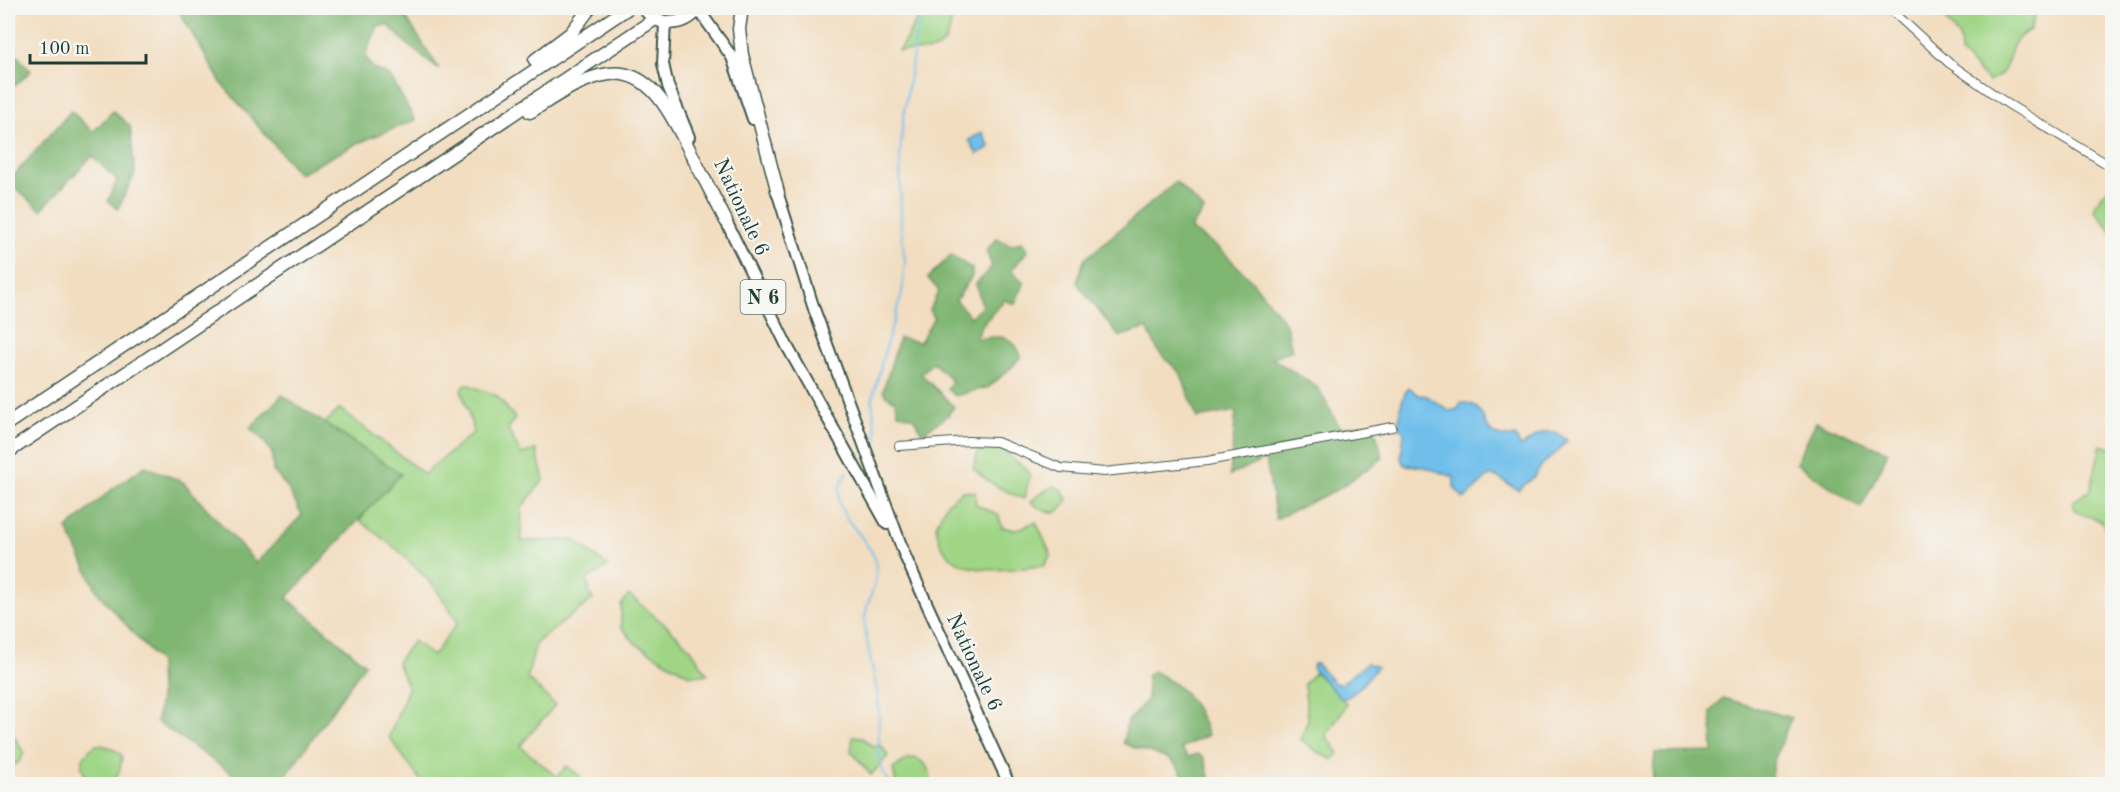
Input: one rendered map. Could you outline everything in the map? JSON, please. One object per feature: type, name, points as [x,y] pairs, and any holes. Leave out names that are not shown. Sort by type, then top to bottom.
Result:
[{"type":"highway","points":[[357,189],[455,115],[546,53],[571,33],[590,8]]},
{"type":"highway","points":[[8,423],[628,8]]},
{"type":"highway","points":[[8,452],[370,209],[660,21],[644,8]]},
{"type":"highway","name":"Nationale 6","points":[[660,21],[684,21],[699,8]]},
{"type":"highway","points":[[742,8],[739,29],[742,56],[778,193]]},
{"type":"highway","points":[[370,209],[563,91],[588,79],[610,74],[630,75],[645,84],[658,97],[672,116],[726,221]]},
{"type":"main road","name":"Nationale 6","points":[[699,8],[732,57],[814,309],[905,556],[1009,784]]},
{"type":"main road","name":"Nationale 6","points":[[660,21],[663,64],[668,86],[726,221],[787,346],[905,556]]},
{"type":"street","points":[[1889,8],[1949,63],[2008,104],[2112,167]]},
{"type":"street","points":[[899,446],[969,441],[998,442],[1061,468],[1104,472],[1207,461],[1392,428]]},
{"type":"green space","points":[[177,8],[400,8],[439,69],[409,46],[388,25],[378,26],[365,56],[373,68],[390,76],[415,120],[358,143],[299,174],[222,84]]},
{"type":"green space","points":[[930,8],[949,8],[951,26],[947,38],[933,50],[898,51],[915,22]]},
{"type":"green space","points":[[1946,8],[2037,8],[2030,30],[2022,35],[2013,46],[2005,69],[1989,82],[1961,54],[1960,39],[1940,12]]},
{"type":"green space","points":[[8,46],[31,71],[8,92]]},
{"type":"green space","points":[[71,111],[93,132],[113,111],[130,126],[135,173],[118,209],[108,201],[117,180],[92,156],[41,210],[8,182]]},
{"type":"green space","points":[[1176,182],[1204,210],[1190,229],[1219,248],[1252,281],[1286,324],[1292,350],[1272,358],[1318,388],[1340,428],[1373,423],[1383,458],[1340,488],[1276,519],[1266,459],[1230,475],[1236,411],[1197,418],[1181,374],[1158,351],[1147,328],[1119,337],[1077,283],[1084,260]]},
{"type":"green space","points":[[2112,185],[2112,232],[2094,209],[2100,197]]},
{"type":"green space","points":[[997,238],[1009,245],[1022,242],[1028,250],[1011,271],[1024,283],[1015,304],[1004,300],[981,326],[977,339],[1003,337],[1013,343],[1021,356],[989,387],[955,396],[947,388],[952,382],[933,362],[921,374],[954,407],[946,417],[922,433],[914,418],[898,413],[896,402],[883,391],[899,338],[920,342],[934,317],[929,310],[939,291],[928,278],[951,255],[972,269],[972,276],[956,300],[970,317],[982,307],[976,284],[992,266],[986,251]]},
{"type":"green space","points":[[466,384],[497,396],[515,418],[508,429],[521,454],[536,450],[544,480],[522,507],[521,541],[574,540],[608,566],[587,580],[593,599],[536,643],[527,678],[555,705],[520,746],[557,777],[567,766],[581,777],[577,784],[423,784],[389,737],[408,688],[397,662],[413,641],[433,656],[458,622],[434,586],[399,551],[359,520],[400,474],[325,423],[340,409],[424,474],[474,432],[461,389]]},
{"type":"green space","points":[[282,395],[401,474],[287,598],[365,664],[280,784],[247,784],[157,722],[160,696],[159,662],[98,593],[67,529],[111,490],[145,466],[183,482],[256,563],[302,515],[287,487],[273,471],[272,453],[263,440],[250,428]]},
{"type":"green space","points":[[1816,422],[1888,452],[1861,508],[1796,463]]},
{"type":"green space","points":[[997,442],[1014,460],[1026,468],[1030,476],[1024,499],[1003,490],[973,468],[979,449]]},
{"type":"green space","points":[[2101,445],[2112,448],[2112,528],[2107,531],[2101,521],[2076,512],[2072,502],[2090,490]]},
{"type":"green space","points":[[1053,486],[1061,489],[1068,500],[1057,512],[1042,510],[1031,502],[1038,495]]},
{"type":"green space","points":[[962,491],[975,492],[976,505],[998,514],[1002,527],[1015,530],[1036,522],[1051,555],[1044,566],[993,570],[962,564],[950,556],[941,544],[936,525],[947,503]]},
{"type":"green space","points":[[629,595],[691,649],[708,675],[689,675],[636,644],[621,627],[621,605]]},
{"type":"green space","points":[[1153,671],[1181,690],[1199,713],[1208,735],[1181,748],[1188,757],[1198,754],[1204,758],[1211,784],[1187,784],[1182,773],[1169,759],[1123,743],[1127,722],[1147,700],[1147,675]]},
{"type":"green space","points":[[1315,672],[1347,704],[1326,736],[1339,753],[1333,760],[1301,740],[1308,719],[1304,684]]},
{"type":"green space","points":[[1723,698],[1791,718],[1773,763],[1770,784],[1652,784],[1655,753],[1713,752],[1711,712]]},
{"type":"green space","points":[[12,733],[24,753],[19,762],[11,767],[8,766],[8,735]]},
{"type":"green space","points":[[853,736],[861,737],[874,747],[881,745],[888,756],[871,775],[851,751]]},
{"type":"green space","points":[[96,745],[110,748],[122,756],[118,775],[111,784],[85,784],[88,779],[82,769],[82,760]]},
{"type":"green space","points":[[916,758],[928,769],[930,784],[896,784],[893,769],[907,759]]},
{"type":"water","points":[[982,132],[990,147],[977,154],[969,140]]},
{"type":"water","points":[[1409,387],[1418,395],[1427,396],[1449,411],[1458,409],[1461,403],[1476,407],[1494,434],[1515,436],[1521,447],[1538,435],[1548,432],[1560,435],[1567,440],[1542,465],[1534,477],[1518,490],[1497,477],[1489,476],[1464,499],[1454,487],[1454,477],[1425,467],[1405,465],[1401,458],[1404,432],[1399,428],[1400,412],[1402,401]]},
{"type":"water","points":[[1367,663],[1377,667],[1357,690],[1342,699],[1312,668],[1313,664],[1317,664],[1334,683],[1341,684]]},
{"type":"waterway","points":[[872,445],[877,439],[872,401],[902,293],[905,262],[901,226],[900,156],[915,41],[925,8]]},
{"type":"waterway","points":[[848,471],[841,485],[839,497],[841,508],[875,559],[876,577],[866,613],[865,626],[878,699],[879,754],[884,775],[889,784]]}]
